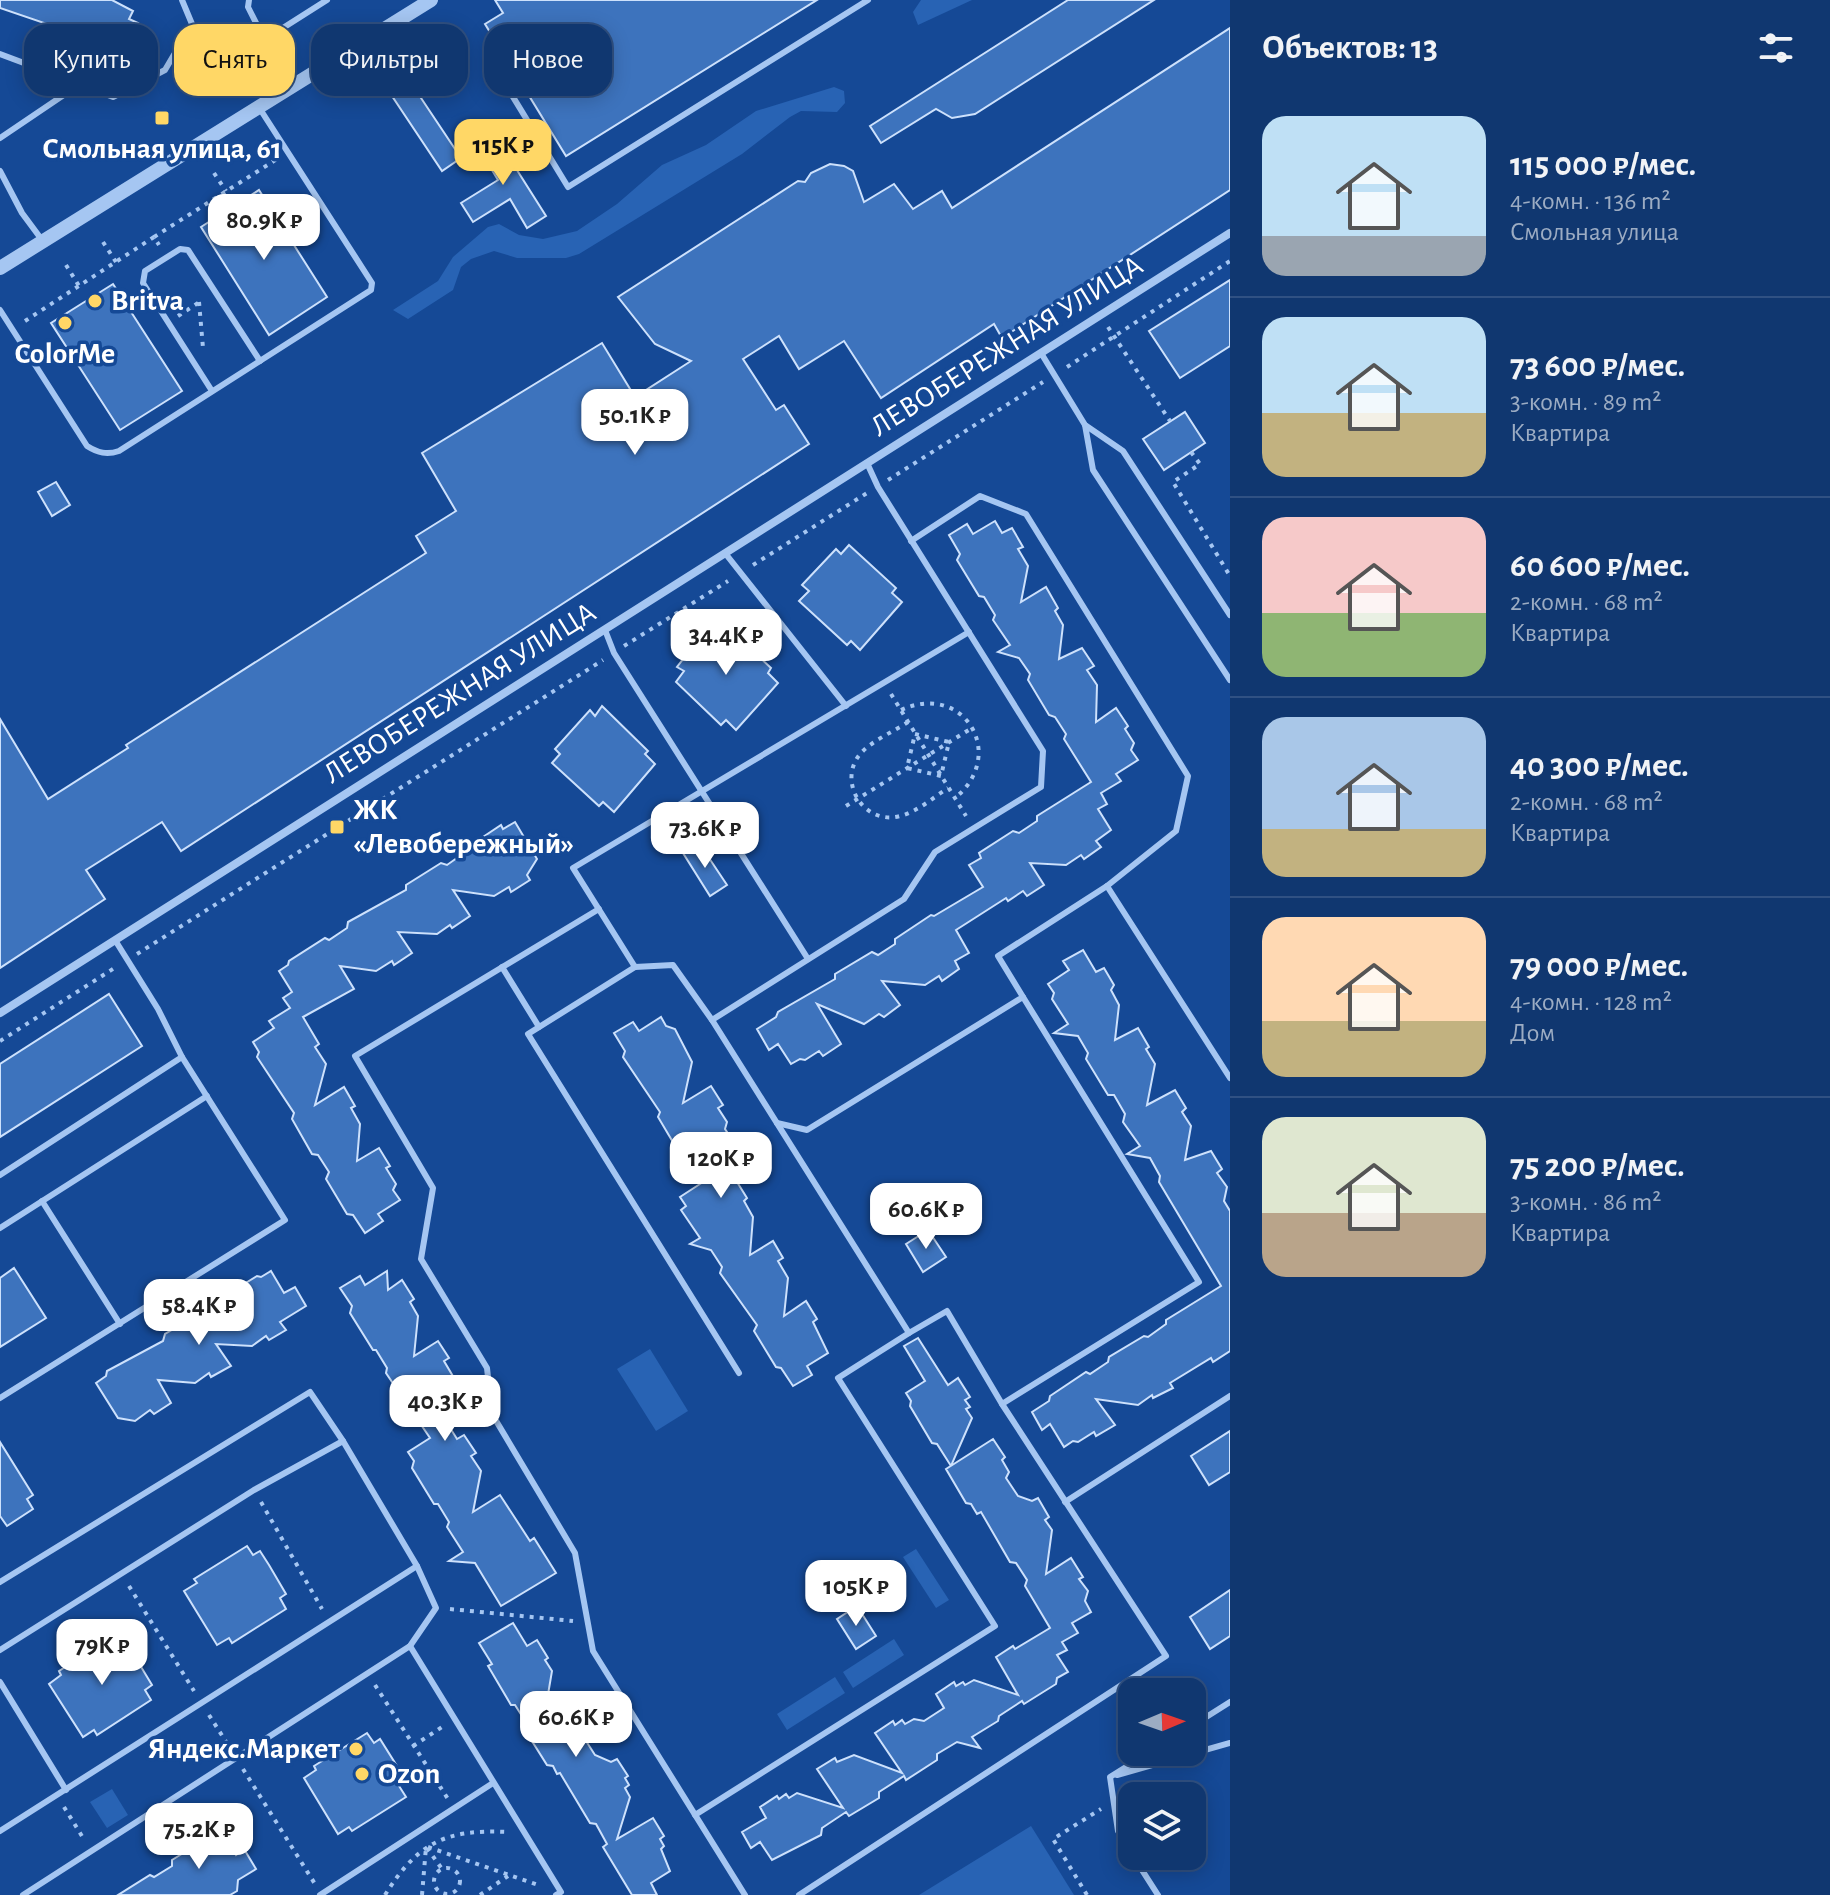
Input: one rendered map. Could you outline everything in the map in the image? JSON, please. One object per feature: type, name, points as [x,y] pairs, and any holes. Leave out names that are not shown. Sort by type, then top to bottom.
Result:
[{"type":"street","points":[[295,86],[431,0]]},
{"type":"street","points":[[0,268],[279,96]]},
{"type":"street","name":"ЛЕВОБЕРЕЖНАЯ УЛИЦА","points":[[0,1013],[1230,233]]},
{"type":"lane","points":[[158,74],[165,70],[192,24],[182,0]]},
{"type":"lane","points":[[249,0],[248,7],[256,24]]},
{"type":"lane","points":[[289,24],[327,0]]},
{"type":"lane","points":[[512,96],[568,187],[868,0]]},
{"type":"lane","points":[[0,54],[24,63]]},
{"type":"lane","points":[[0,138],[62,96]]},
{"type":"lane","points":[[0,310],[87,446],[105,454],[119,451],[372,287],[260,108]]},
{"type":"lane","points":[[0,171],[22,213],[43,241]]},
{"type":"lane","points":[[212,391],[143,280],[145,271],[167,257],[180,249],[188,250],[260,361]]},
{"type":"lane","points":[[1041,353],[1085,425],[1093,470],[1230,680]]},
{"type":"lane","points":[[1085,425],[1123,451],[1230,615]]},
{"type":"lane","points":[[712,1020],[904,899],[935,852],[1041,787],[1043,751],[878,487],[867,463]]},
{"type":"lane","points":[[911,541],[980,496],[1026,514],[1188,776],[1176,831],[1107,886],[998,956],[1199,1282],[1002,1404]]},
{"type":"lane","points":[[725,553],[846,706]]},
{"type":"lane","points":[[605,630],[614,653],[808,959]]},
{"type":"lane","points":[[635,967],[573,868],[969,632]]},
{"type":"lane","points":[[1107,886],[1230,1078]]},
{"type":"lane","points":[[599,909],[355,1056],[433,1188],[421,1259],[487,1368],[492,1414],[575,1553],[593,1651],[745,1895]]},
{"type":"lane","points":[[0,1398],[285,1220],[182,1057],[158,1009],[115,940]]},
{"type":"lane","points":[[739,1373],[528,1034],[635,967],[673,965],[712,1020],[909,1333]]},
{"type":"lane","points":[[502,967],[539,1027]]},
{"type":"lane","points":[[777,1123],[807,1130],[1023,997]]},
{"type":"lane","points":[[0,1175],[182,1057]]},
{"type":"lane","points":[[0,1228],[207,1096]]},
{"type":"lane","points":[[42,1201],[120,1324]]},
{"type":"lane","points":[[695,1815],[995,1626],[838,1378],[947,1311],[1002,1404],[1166,1656],[799,1895]]},
{"type":"lane","points":[[0,1582],[310,1392],[343,1441],[417,1566],[436,1608],[410,1646],[23,1895]]},
{"type":"lane","points":[[1065,1502],[1230,1396]]},
{"type":"lane","points":[[0,1650],[254,1490],[343,1441]]},
{"type":"lane","points":[[0,1831],[417,1566]]},
{"type":"lane","points":[[410,1646],[558,1894]]},
{"type":"lane","points":[[0,1682],[66,1790]]},
{"type":"lane","points":[[1206,1717],[1230,1702]]},
{"type":"lane","points":[[1110,1777],[1230,1743]]},
{"type":"lane","points":[[1110,1777],[1128,1766]]},
{"type":"lane","points":[[1110,1777],[1118,1831]]},
{"type":"lane","points":[[321,1895],[493,1783]]},
{"type":"lane","points":[[1142,1870],[1158,1895]]},
{"type":"path","points":[[12,329],[287,152]]},
{"type":"path","points":[[214,173],[226,191]]},
{"type":"path","points":[[154,237],[167,257]]},
{"type":"path","points":[[103,242],[116,262]]},
{"type":"path","points":[[66,265],[79,286]]},
{"type":"path","points":[[168,322],[216,291]]},
{"type":"path","points":[[199,302],[206,381]]},
{"type":"path","points":[[1101,315],[1170,421]]},
{"type":"path","points":[[1191,452],[1200,464],[1173,482],[1230,576]]},
{"type":"path","points":[[884,683],[974,828]]},
{"type":"path","points":[[900,710],[926,702],[940,704],[953,708],[972,728],[978,739],[978,766],[966,790],[955,798]]},
{"type":"path","points":[[908,722],[870,746],[855,762],[851,784],[857,799],[868,811],[878,816],[900,817],[948,788]]},
{"type":"path","points":[[846,806],[972,728]]},
{"type":"path","points":[[915,734],[949,742]]},
{"type":"path","points":[[907,768],[915,734]]},
{"type":"path","points":[[941,776],[949,742]]},
{"type":"path","points":[[907,768],[941,776]]},
{"type":"path","points":[[254,1490],[330,1622]]},
{"type":"path","points":[[121,1574],[321,1895]]},
{"type":"path","points":[[436,1608],[587,1622]]},
{"type":"path","points":[[367,1673],[453,1808]]},
{"type":"path","points":[[413,1746],[455,1719]]},
{"type":"path","points":[[57,1795],[90,1850]]},
{"type":"path","points":[[1087,1895],[1053,1839],[1113,1801]]},
{"type":"path","points":[[385,1895],[401,1868],[426,1847],[449,1836],[478,1831],[524,1833]]},
{"type":"path","points":[[416,1832],[442,1869]]},
{"type":"path","points":[[426,1847],[558,1894]]},
{"type":"path","points":[[422,1895],[426,1847]]},
{"type":"path","points":[[451,1868],[458,1873],[460,1885],[457,1893],[448,1895],[436,1889],[435,1876],[442,1869],[451,1868]]},
{"type":"path","points":[[480,1895],[508,1876]]},
{"type":"shaded area","points":[[921,0],[972,0],[918,25],[913,12]]},
{"type":"shaded area","points":[[834,87],[844,91],[845,103],[837,112],[801,111],[790,117],[742,154],[579,254],[566,258],[517,258],[494,251],[471,259],[461,267],[453,290],[408,319],[393,310],[438,281],[453,257],[488,227],[499,224],[519,235],[543,239],[577,231],[617,204],[662,165],[706,145],[756,111]]},
{"type":"shaded area","points":[[650,1349],[688,1411],[656,1431],[617,1369]]},
{"type":"shaded area","points":[[916,1549],[949,1600],[936,1608],[903,1557]]},
{"type":"shaded area","points":[[894,1639],[904,1655],[853,1688],[843,1672]]},
{"type":"shaded area","points":[[835,1677],[845,1693],[787,1730],[777,1714]]},
{"type":"shaded area","points":[[112,1789],[128,1815],[107,1828],[90,1802]]},
{"type":"shaded area","points":[[1031,1826],[1074,1895],[919,1895]]},
{"type":"building","points":[[0,0],[112,0],[133,11],[129,19],[138,23],[47,24],[0,8]]},
{"type":"building","points":[[495,0],[817,0],[566,156],[529,96],[612,96],[612,24],[485,24],[503,13]]},
{"type":"building","points":[[1068,0],[1154,0],[975,114],[952,118],[936,109],[881,143],[870,126]]},
{"type":"building","points":[[1230,28],[1230,190],[1002,338],[994,324],[881,398],[844,341],[799,369],[779,336],[743,359],[776,410],[784,405],[809,444],[181,851],[162,822],[86,870],[105,899],[0,968],[0,719],[48,799],[128,748],[126,745],[426,553],[416,536],[456,511],[422,453],[602,343],[635,397],[691,361],[655,344],[618,297],[798,181],[805,182],[811,173],[830,164],[853,171],[864,202],[894,184],[913,209],[942,191],[952,208]]},
{"type":"building","points":[[392,96],[420,96],[461,158],[442,171]]},
{"type":"building","points":[[493,132],[546,216],[527,228],[510,199],[473,222],[461,203],[498,180],[475,142]]},
{"type":"building","points":[[259,190],[327,297],[269,335],[201,227]]},
{"type":"building","points":[[1230,280],[1230,346],[1180,378],[1149,331]]},
{"type":"building","points":[[113,284],[182,391],[120,430],[51,323]]},
{"type":"building","points":[[1185,412],[1205,443],[1164,470],[1143,439]]},
{"type":"building","points":[[56,482],[70,505],[52,516],[38,492]]},
{"type":"building","points":[[995,521],[1002,533],[1012,528],[1023,547],[1018,549],[1028,566],[1021,602],[1046,587],[1063,625],[1059,659],[1082,648],[1094,666],[1087,670],[1097,685],[1096,722],[1116,708],[1128,726],[1125,729],[1134,743],[1131,750],[1138,760],[1116,774],[1121,781],[1101,793],[1107,804],[1098,809],[1111,830],[1096,841],[1101,847],[1084,859],[1081,855],[1066,865],[1030,863],[1044,885],[1027,896],[1023,891],[1008,901],[1006,898],[956,930],[969,953],[955,961],[959,969],[942,981],[939,976],[925,985],[882,981],[900,1005],[884,1017],[879,1014],[864,1024],[817,1004],[841,1044],[823,1056],[819,1051],[791,1064],[778,1044],[769,1050],[757,1029],[776,1017],[778,1012],[835,979],[835,974],[872,952],[878,955],[895,944],[895,939],[931,915],[983,887],[969,865],[981,858],[979,853],[1013,831],[1019,833],[1037,821],[1037,816],[1091,782],[1064,739],[1066,734],[1055,717],[1049,715],[1028,680],[1030,674],[1019,658],[998,652],[1010,645],[993,620],[995,615],[984,597],[979,596],[957,560],[960,554],[949,535],[967,524],[973,534]]},
{"type":"building","points":[[849,545],[896,588],[892,593],[902,602],[860,650],[851,641],[847,645],[799,601],[809,591],[802,585],[836,549],[841,554]]},
{"type":"building","points":[[726,626],[771,668],[768,673],[778,683],[736,730],[726,720],[721,725],[676,682],[684,671],[677,667],[684,658],[711,629],[717,633]]},
{"type":"building","points":[[602,706],[648,751],[645,754],[655,764],[614,812],[603,802],[599,806],[552,763],[560,754],[555,749],[590,710],[595,716]]},
{"type":"building","points":[[515,822],[537,859],[527,875],[530,880],[511,892],[509,887],[494,896],[453,890],[470,916],[437,934],[398,932],[412,953],[394,965],[392,961],[376,971],[340,966],[354,989],[303,1017],[319,1044],[315,1047],[326,1064],[315,1105],[344,1087],[355,1106],[351,1108],[360,1124],[357,1161],[379,1148],[396,1184],[393,1190],[400,1200],[378,1214],[383,1221],[365,1233],[353,1215],[347,1214],[326,1179],[329,1172],[318,1155],[312,1154],[292,1119],[294,1113],[257,1057],[259,1052],[253,1042],[274,1028],[269,1021],[290,1008],[283,998],[292,992],[279,971],[289,961],[325,938],[329,940],[347,928],[348,922],[406,890],[406,885],[441,863],[447,865],[501,825],[503,829]]},
{"type":"building","points":[[699,843],[727,885],[710,896],[683,853]]},
{"type":"building","points":[[1083,950],[1096,972],[1104,968],[1114,985],[1111,990],[1119,1005],[1115,1040],[1138,1028],[1149,1047],[1146,1049],[1155,1064],[1147,1105],[1175,1090],[1186,1108],[1182,1112],[1191,1126],[1185,1160],[1211,1151],[1222,1169],[1217,1173],[1227,1187],[1224,1201],[1230,1211],[1230,1351],[1213,1362],[1211,1358],[1170,1383],[1173,1388],[1153,1398],[1152,1395],[1138,1405],[1096,1399],[1115,1425],[1096,1436],[1094,1432],[1064,1447],[1050,1424],[1042,1430],[1032,1412],[1086,1372],[1090,1374],[1108,1362],[1109,1357],[1144,1336],[1148,1337],[1166,1324],[1166,1320],[1221,1286],[1159,1182],[1160,1176],[1150,1158],[1127,1154],[1140,1146],[1123,1122],[1125,1114],[1114,1095],[1108,1095],[1086,1059],[1088,1053],[1078,1036],[1054,1033],[1068,1024],[1052,999],[1054,993],[1048,984],[1069,970],[1063,961]]},
{"type":"building","points":[[109,994],[142,1046],[0,1137],[0,1064]]},
{"type":"building","points":[[661,1017],[666,1026],[675,1029],[692,1062],[683,1103],[711,1086],[723,1105],[718,1108],[727,1122],[725,1129],[731,1138],[710,1152],[728,1180],[737,1182],[747,1198],[744,1201],[753,1217],[750,1255],[773,1241],[783,1258],[778,1261],[788,1278],[784,1316],[806,1301],[817,1319],[813,1322],[828,1353],[807,1366],[812,1375],[793,1386],[781,1368],[776,1367],[754,1331],[757,1325],[720,1273],[722,1267],[711,1250],[690,1244],[700,1238],[681,1210],[686,1206],[680,1197],[703,1182],[685,1154],[680,1154],[658,1117],[660,1112],[623,1057],[625,1051],[614,1033],[633,1022],[639,1031]]},
{"type":"building","points":[[928,1230],[946,1257],[923,1272],[906,1244]]},
{"type":"building","points":[[14,1268],[46,1318],[0,1347],[0,1278]]},
{"type":"building","points":[[271,1271],[284,1293],[295,1287],[306,1306],[280,1322],[286,1330],[269,1340],[266,1336],[252,1346],[216,1344],[231,1366],[211,1377],[209,1373],[195,1383],[158,1380],[171,1403],[154,1414],[150,1410],[135,1421],[118,1418],[96,1383],[106,1376],[107,1371],[163,1341],[165,1334],[201,1313],[205,1315],[223,1303],[223,1297]]},
{"type":"building","points":[[387,1271],[388,1290],[402,1280],[414,1299],[410,1302],[418,1316],[414,1356],[438,1341],[449,1358],[444,1361],[459,1393],[437,1407],[457,1439],[464,1435],[476,1453],[471,1456],[481,1471],[473,1512],[500,1495],[530,1541],[534,1538],[556,1573],[501,1606],[475,1563],[449,1561],[463,1552],[447,1527],[449,1522],[412,1468],[414,1461],[408,1452],[430,1438],[350,1313],[352,1306],[340,1288],[360,1276],[365,1285]]},
{"type":"building","points":[[918,1338],[948,1385],[958,1378],[970,1397],[965,1400],[972,1418],[951,1466],[937,1444],[932,1443],[910,1406],[911,1401],[906,1393],[925,1381],[904,1346]]},
{"type":"building","points":[[1230,1431],[1230,1472],[1209,1485],[1191,1456]]},
{"type":"building","points":[[993,1439],[1005,1457],[1002,1460],[1009,1472],[1006,1478],[1018,1496],[1032,1501],[1038,1498],[1049,1517],[1045,1520],[1052,1530],[1046,1574],[1071,1558],[1083,1577],[1079,1579],[1088,1591],[1085,1601],[1091,1612],[1072,1623],[1078,1633],[1062,1642],[1067,1650],[1057,1655],[1068,1672],[1057,1678],[1056,1684],[1024,1704],[1022,1701],[972,1737],[980,1748],[957,1742],[937,1754],[937,1760],[906,1780],[904,1776],[879,1792],[879,1798],[849,1816],[846,1812],[822,1828],[821,1835],[772,1860],[760,1842],[751,1848],[742,1832],[766,1818],[760,1807],[777,1796],[779,1799],[786,1794],[789,1798],[797,1793],[843,1808],[817,1769],[835,1758],[837,1762],[854,1755],[902,1773],[875,1733],[893,1721],[895,1725],[902,1720],[905,1724],[914,1719],[924,1721],[944,1708],[936,1694],[954,1682],[956,1686],[974,1680],[1018,1695],[996,1657],[1050,1628],[1025,1586],[1027,1580],[1016,1563],[1010,1562],[981,1512],[977,1514],[971,1504],[966,1503],[946,1469]]},
{"type":"building","points":[[0,1442],[33,1495],[27,1499],[33,1509],[7,1526],[0,1516]]},
{"type":"building","points":[[247,1546],[253,1555],[260,1551],[269,1565],[286,1594],[280,1598],[286,1609],[232,1643],[229,1638],[217,1645],[184,1591],[197,1583],[194,1579]]},
{"type":"building","points":[[1230,1590],[1230,1636],[1210,1649],[1190,1617]]},
{"type":"building","points":[[857,1606],[876,1636],[856,1649],[837,1619]]},
{"type":"building","points":[[513,1623],[527,1646],[537,1640],[548,1658],[545,1660],[552,1671],[544,1718],[573,1700],[584,1717],[580,1720],[584,1727],[579,1730],[595,1755],[611,1762],[617,1759],[628,1776],[625,1778],[629,1785],[625,1788],[630,1797],[617,1839],[653,1818],[664,1836],[660,1839],[664,1846],[661,1849],[670,1871],[651,1883],[657,1895],[632,1895],[603,1847],[607,1844],[596,1824],[590,1823],[560,1773],[557,1774],[553,1766],[547,1765],[525,1730],[529,1727],[515,1705],[511,1705],[488,1666],[492,1664],[479,1643]]},
{"type":"building","points":[[113,1636],[119,1646],[126,1642],[152,1685],[145,1690],[151,1700],[97,1735],[94,1730],[83,1737],[49,1684],[61,1675],[59,1671]]},
{"type":"building","points":[[367,1733],[374,1743],[380,1739],[407,1782],[399,1786],[406,1797],[352,1831],[349,1827],[338,1834],[304,1778],[316,1770],[314,1766]]},
{"type":"building","points":[[190,1828],[212,1839],[222,1833],[236,1855],[244,1849],[256,1869],[238,1880],[237,1891],[230,1895],[118,1895],[150,1875],[154,1877],[172,1866],[172,1860],[198,1844]]},
{"type":"place","name":"Смольная улица, 61","points":[[162,118]]},
{"type":"place","name":"Britva","points":[[95,301]]},
{"type":"place","name":"ColorMe","points":[[65,323]]},
{"type":"place","name":"ЖК «Левобережный»","points":[[337,827]]},
{"type":"place","name":"Яндекс.Маркет","points":[[356,1749]]},
{"type":"place","name":"Ozon","points":[[362,1774]]}]
